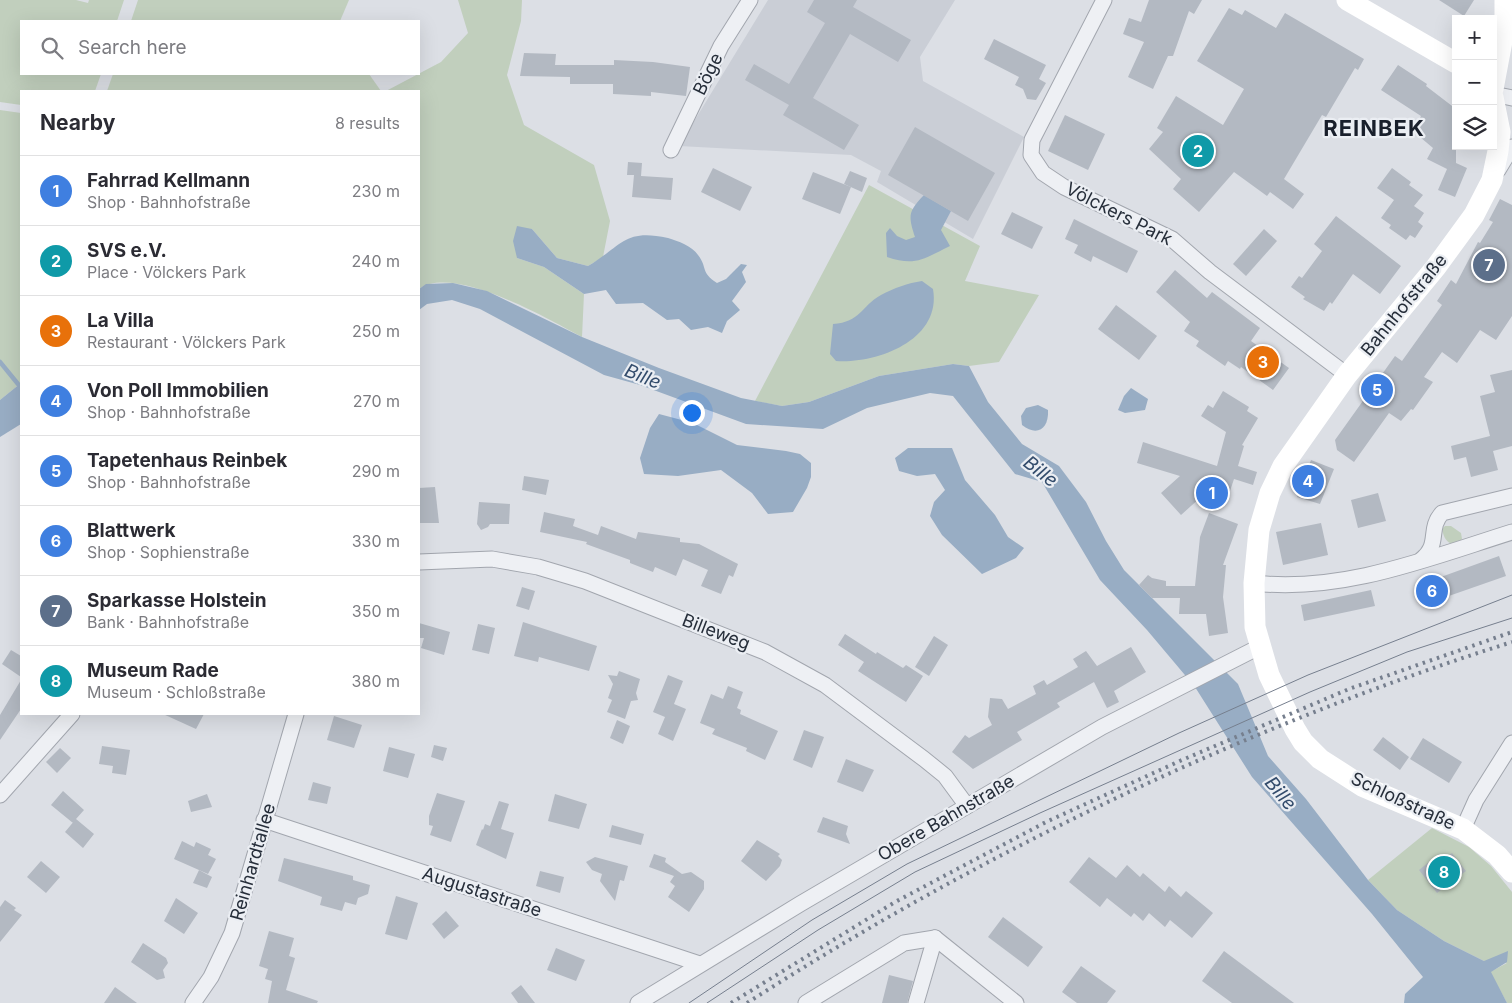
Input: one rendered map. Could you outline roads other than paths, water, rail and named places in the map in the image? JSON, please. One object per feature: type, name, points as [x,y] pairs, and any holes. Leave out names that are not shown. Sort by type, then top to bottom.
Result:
[{"type":"main road","points":[[1347,0],[1427,45],[1452,56]]},
{"type":"main road","points":[[1496,60],[1505,0]]},
{"type":"main road","name":"Bahnhofstraße","points":[[1261,646],[1255,627],[1254,583],[1259,530],[1270,493],[1284,466],[1348,375],[1439,263],[1474,216],[1492,180],[1500,132],[1495,105]]},
{"type":"main road","name":"Schloßstraße","points":[[1261,646],[1269,675],[1295,729],[1303,742],[1320,759],[1362,786],[1463,829],[1497,854],[1512,872]]},
{"type":"street","name":"Böge","points":[[671,150],[721,46],[750,0]]},
{"type":"street","name":"Völckers Park","points":[[1104,0],[1032,140],[1031,155],[1043,173],[1064,187],[1172,240],[1210,272],[1348,375]]},
{"type":"street","points":[[1497,96],[1512,98]]},
{"type":"street","points":[[1492,180],[1512,146]]},
{"type":"street","points":[[1420,561],[1432,548],[1435,526],[1442,513],[1512,496]]},
{"type":"street","points":[[1254,583],[1280,586],[1364,576],[1420,561],[1512,532]]},
{"type":"street","name":"Billeweg","points":[[420,562],[492,559],[538,567],[585,581],[765,652],[825,685],[924,759],[945,776],[967,806]]},
{"type":"street","name":"Obere Bahnstraße","points":[[638,1003],[700,964],[1102,727],[1261,646]]},
{"type":"street","points":[[0,795],[71,715]]},
{"type":"street","name":"Reinhardtallee","points":[[193,1003],[211,976],[232,933],[296,715]]},
{"type":"street","points":[[1463,829],[1476,800],[1512,742]]},
{"type":"street","name":"Augustastraße","points":[[264,820],[700,964]]},
{"type":"street","points":[[806,1003],[904,943],[935,938],[1016,1003]]},
{"type":"street","points":[[916,1003],[935,938]]},
{"type":"water","points":[[924,195],[951,211],[941,230],[950,246],[920,260],[906,261],[887,257],[886,233],[890,228],[897,236],[906,240],[915,237],[911,224],[911,214]]},
{"type":"water","points":[[517,226],[532,229],[557,258],[588,266],[624,241],[642,235],[668,238],[689,246],[701,259],[708,276],[717,283],[726,279],[741,264],[747,265],[742,272],[746,282],[732,301],[740,310],[727,321],[722,333],[708,327],[691,330],[679,319],[667,320],[643,303],[616,304],[606,290],[584,294],[544,267],[517,258],[513,241]]},
{"type":"water","points":[[922,281],[933,289],[933,307],[927,322],[917,335],[887,353],[852,361],[836,361],[830,354],[833,324],[842,323],[855,317],[886,292],[906,284]]},
{"type":"water","name":"Bille","points":[[453,283],[487,291],[582,337],[659,368],[741,398],[782,406],[809,402],[879,376],[953,364],[969,366],[988,402],[1022,444],[1059,466],[1086,502],[1106,541],[1124,570],[1238,684],[1268,756],[1306,799],[1368,880],[1397,910],[1444,941],[1484,961],[1508,951],[1507,962],[1491,972],[1507,1003],[1404,1003],[1405,994],[1423,977],[1372,914],[1252,777],[1195,687],[1147,630],[1100,580],[1042,482],[1015,474],[953,396],[930,393],[867,408],[823,429],[746,424],[640,385],[604,375],[480,309],[452,300],[427,304],[420,309],[420,288],[426,284]]},
{"type":"water","points":[[20,384],[20,425],[0,437],[0,400]]},
{"type":"water","points":[[1131,388],[1148,399],[1145,410],[1125,413],[1118,410],[1124,396]]},
{"type":"water","points":[[1038,405],[1048,410],[1046,422],[1037,431],[1027,429],[1022,425],[1021,416],[1026,408]]},
{"type":"water","points":[[659,414],[693,423],[737,445],[800,454],[811,463],[811,477],[793,512],[768,514],[752,493],[721,470],[678,476],[644,474],[640,458],[650,428]]},
{"type":"water","points":[[908,448],[952,448],[965,480],[995,515],[1008,537],[1024,548],[1016,558],[982,574],[942,535],[930,516],[934,502],[945,490],[935,474],[917,476],[899,471],[895,458]]},
{"type":"waterway","points":[[0,362],[18,384]]},
{"type":"tram line","points":[[689,1003],[812,920],[907,864],[1179,733],[1308,675],[1512,595]]},
{"type":"tram line","points":[[707,1003],[818,930],[915,872],[1040,813],[1310,692],[1407,652],[1512,618]]},
{"type":"railway","points":[[731,1003],[895,902],[1046,822],[1182,760],[1349,689],[1512,632]]},
{"type":"railway","points":[[747,1003],[836,948],[928,895],[1118,797],[1215,753],[1313,713],[1412,675],[1512,642]]},
{"type":"place","name":"SVS e.V.","points":[[1198,151]]},
{"type":"place","name":"Sparkasse Holstein","points":[[1489,265]]},
{"type":"place","name":"La Villa","points":[[1263,362]]},
{"type":"place","name":"Tapetenhaus Reinbek","points":[[1377,390]]},
{"type":"place","name":"Von Poll Immobilien","points":[[1308,481]]},
{"type":"place","name":"Fahrrad Kellmann","points":[[1212,493]]},
{"type":"place","name":"Blattwerk","points":[[1432,591]]},
{"type":"place","name":"Museum Rade","points":[[1444,872]]},
{"type":"district","name":"REINBEK","points":[[1374,128]]}]
